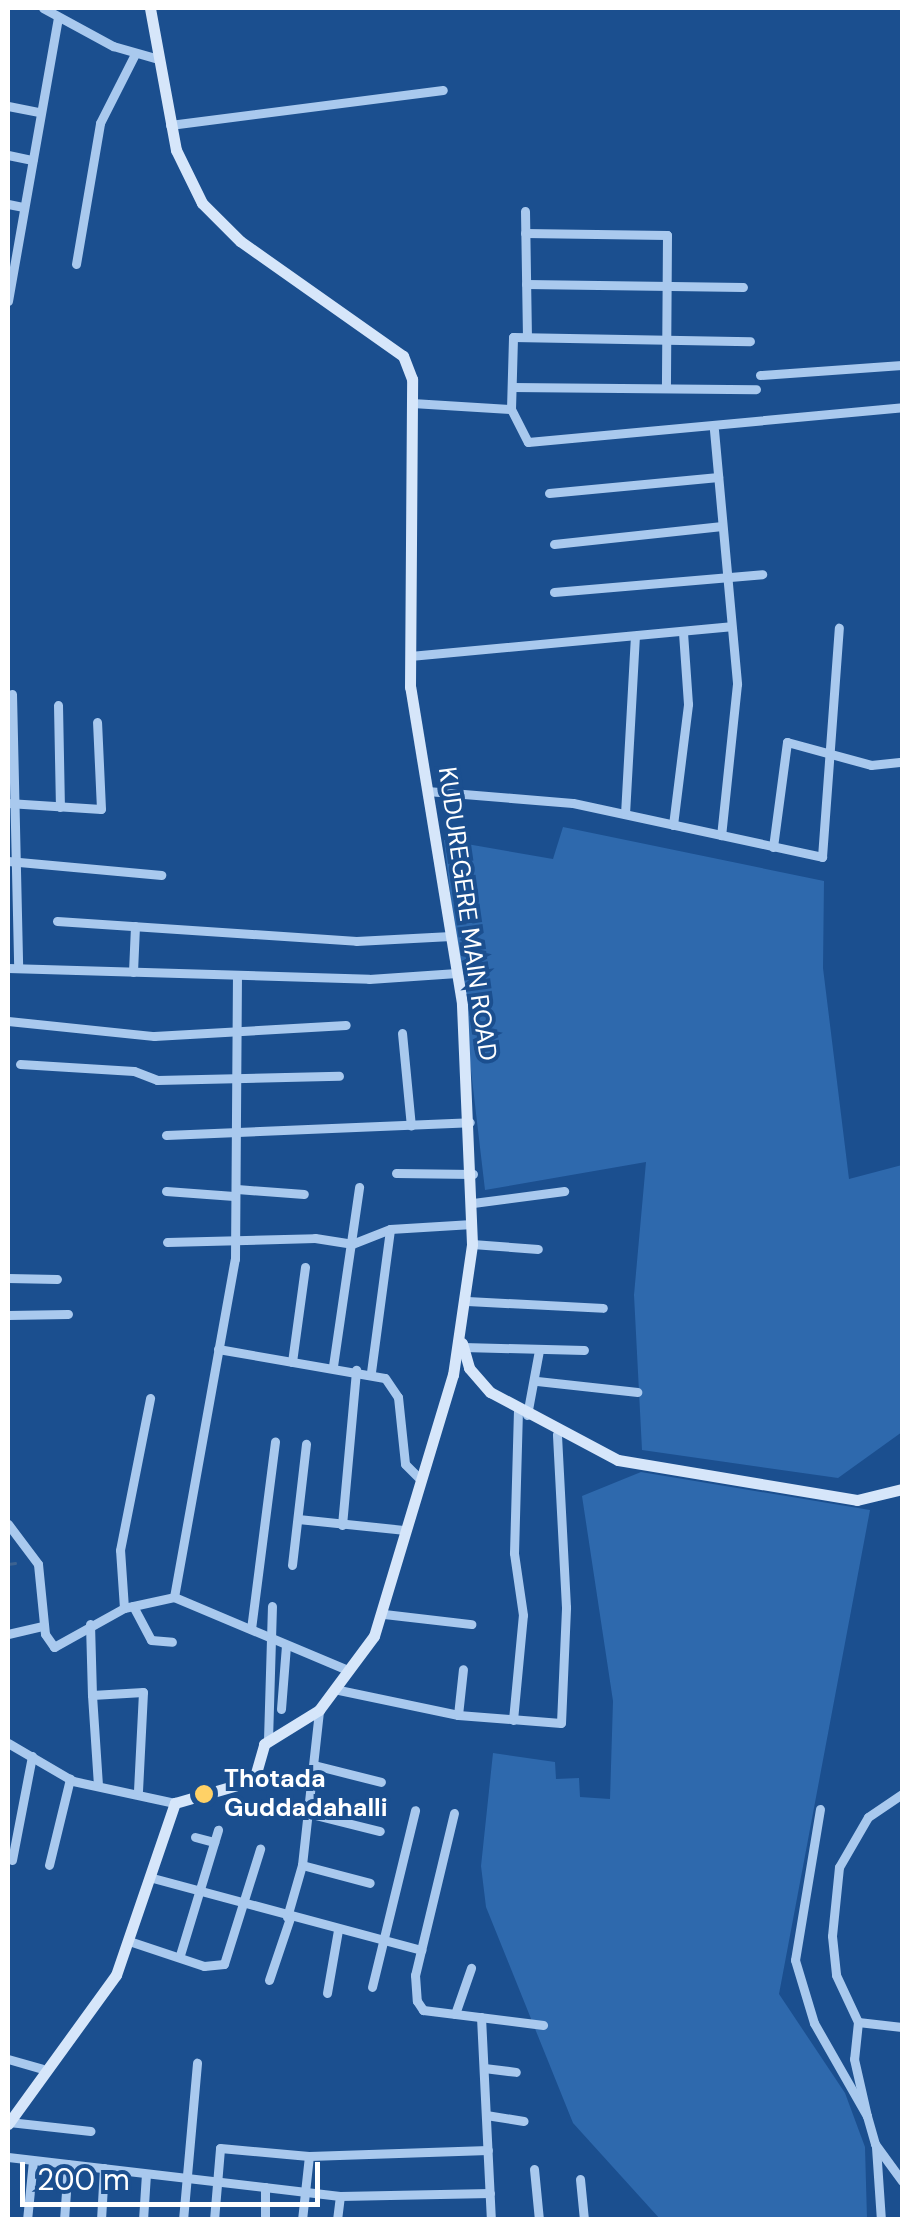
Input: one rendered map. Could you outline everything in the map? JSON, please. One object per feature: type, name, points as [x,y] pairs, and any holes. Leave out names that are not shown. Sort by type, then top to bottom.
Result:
[{"type":"street","name":"KUDUREGERE MAIN ROAD","points":[[150,8],[170,125],[202,204],[240,241],[403,356],[412,403],[410,656],[457,973],[470,1122],[472,1244],[462,1343],[405,1530],[384,1614],[319,1710],[268,1740]]},
{"type":"street","points":[[8,301],[12,252],[40,112],[50,11],[135,54],[156,58]]},
{"type":"street","points":[[76,264],[100,123],[135,54]]},
{"type":"street","points":[[170,125],[443,90]]},
{"type":"street","points":[[8,106],[40,112]]},
{"type":"street","points":[[8,155],[32,160]]},
{"type":"street","points":[[8,204],[24,207]]},
{"type":"street","points":[[525,211],[527,337]]},
{"type":"street","points":[[525,232],[667,235],[666,387]]},
{"type":"street","points":[[526,284],[743,287]]},
{"type":"street","points":[[750,341],[512,337],[511,409],[528,442],[714,430],[777,414],[902,408]]},
{"type":"street","points":[[760,375],[902,366]]},
{"type":"street","points":[[512,386],[756,389]]},
{"type":"street","points":[[412,403],[511,409]]},
{"type":"street","points":[[714,430],[738,723],[721,835]]},
{"type":"street","points":[[548,493],[718,477]]},
{"type":"street","points":[[554,544],[722,526]]},
{"type":"street","points":[[554,592],[762,574]]},
{"type":"street","points":[[410,656],[732,626]]},
{"type":"street","points":[[428,792],[625,814],[822,858],[839,628]]},
{"type":"street","points":[[674,825],[688,704],[682,633]]},
{"type":"street","points":[[625,814],[635,638]]},
{"type":"street","points":[[12,694],[13,968],[237,976],[457,973]]},
{"type":"street","points":[[58,704],[60,807]]},
{"type":"street","points":[[12,804],[100,809],[97,722]]},
{"type":"street","points":[[772,846],[788,742],[871,765],[902,762]]},
{"type":"street","points":[[12,862],[162,875]]},
{"type":"street","points":[[57,921],[356,942],[451,936]]},
{"type":"street","points":[[133,972],[135,926]]},
{"type":"street","points":[[174,1597],[236,1238],[240,1075],[237,976]]},
{"type":"street","points":[[8,1021],[154,1036],[346,1025]]},
{"type":"street","points":[[402,1034],[410,1126]]},
{"type":"street","points":[[20,1064],[134,1071],[157,1080],[240,1075],[339,1076]]},
{"type":"street","points":[[166,1134],[470,1122]]},
{"type":"street","points":[[396,1173],[473,1174]]},
{"type":"street","points":[[332,1366],[359,1187]]},
{"type":"street","points":[[166,1190],[304,1194]]},
{"type":"street","points":[[472,1203],[564,1192]]},
{"type":"street","points":[[167,1242],[236,1238],[352,1244],[390,1229],[472,1224]]},
{"type":"street","points":[[371,1372],[390,1229]]},
{"type":"street","points":[[472,1244],[538,1249]]},
{"type":"street","points":[[292,1362],[305,1267]]},
{"type":"street","points":[[8,1278],[57,1279]]},
{"type":"street","points":[[467,1301],[603,1308]]},
{"type":"street","points":[[8,1315],[68,1314]]},
{"type":"street","points":[[462,1343],[584,1350]]},
{"type":"street","points":[[462,1343],[490,1392],[557,1434],[618,1460],[857,1500],[902,1489]]},
{"type":"street","points":[[218,1349],[371,1372],[398,1398],[405,1464],[421,1480]]},
{"type":"street","points":[[513,1720],[523,1615],[514,1553],[522,1412],[538,1382],[539,1350]]},
{"type":"street","points":[[342,1524],[356,1370]]},
{"type":"street","points":[[538,1382],[637,1392]]},
{"type":"street","points":[[150,1398],[120,1550],[129,1607],[151,1640],[172,1642]]},
{"type":"street","points":[[334,1690],[458,1714],[561,1723],[566,1607],[557,1434]]},
{"type":"street","points":[[251,1628],[274,1442]]},
{"type":"street","points":[[292,1565],[306,1444]]},
{"type":"street","points":[[298,1519],[405,1530]]},
{"type":"street","points":[[8,1524],[38,1564],[44,1626],[54,1648],[90,1624],[129,1607],[174,1597],[348,1670]]},
{"type":"street","points":[[8,1743],[70,1779],[138,1791],[174,1803],[254,1780],[268,1740],[272,1606]]},
{"type":"street","points":[[384,1614],[471,1624]]},
{"type":"street","points":[[90,1624],[98,1786]]},
{"type":"street","points":[[8,1634],[44,1626]]},
{"type":"street","points":[[282,1709],[286,1646]]},
{"type":"street","points":[[458,1714],[463,1669]]},
{"type":"street","points":[[92,1695],[143,1692],[138,1791]]},
{"type":"street","points":[[269,1980],[302,1865],[319,1710]]},
{"type":"street","points":[[12,1860],[32,1756]]},
{"type":"street","points":[[314,1765],[381,1782]]},
{"type":"street","points":[[49,1865],[70,1779]]},
{"type":"street","points":[[881,2220],[875,2144],[854,2060],[858,2022],[834,1955],[839,1867],[868,1817],[902,1794]]},
{"type":"street","points":[[92,2131],[8,2123],[14,2103],[96,2004],[129,1941],[174,1803]]},
{"type":"street","points":[[820,1809],[796,1960],[814,2023],[867,2116]]},
{"type":"street","points":[[372,1986],[415,1810]]},
{"type":"street","points":[[308,1812],[380,1831]]},
{"type":"street","points":[[454,1813],[421,1950],[417,2001],[454,2014],[542,2026]]},
{"type":"street","points":[[180,1955],[218,1830]]},
{"type":"street","points":[[194,1837],[214,1842]]},
{"type":"street","points":[[129,1941],[224,1964],[260,1849]]},
{"type":"street","points":[[302,1865],[370,1883]]},
{"type":"street","points":[[150,1877],[288,1918],[421,1950]]},
{"type":"street","points":[[327,1993],[338,1930]]},
{"type":"street","points":[[454,2014],[471,1968]]},
{"type":"street","points":[[481,2017],[491,2220]]},
{"type":"street","points":[[858,2022],[902,2026]]},
{"type":"street","points":[[8,2059],[42,2069]]},
{"type":"street","points":[[183,2220],[197,2063]]},
{"type":"street","points":[[484,2068],[516,2072]]},
{"type":"street","points":[[486,2115],[524,2120]]},
{"type":"street","points":[[875,2144],[902,2181]]},
{"type":"street","points":[[214,2220],[224,2146],[309,2156],[488,2150]]},
{"type":"street","points":[[302,2220],[309,2156]]},
{"type":"street","points":[[8,2157],[340,2196],[490,2193]]},
{"type":"street","points":[[27,2220],[33,2161]]},
{"type":"street","points":[[64,2220],[68,2164]]},
{"type":"street","points":[[101,2220],[104,2168]]},
{"type":"street","points":[[534,2169],[539,2220]]},
{"type":"street","points":[[143,2220],[146,2174]]},
{"type":"street","points":[[580,2180],[584,2220]]},
{"type":"street","points":[[265,2187],[266,2220]]},
{"type":"street","points":[[337,2220],[340,2196]]},
{"type":"shaded area","points":[[563,827],[824,881],[823,968],[849,1179],[902,1165],[902,1432],[838,1478],[642,1450],[634,1295],[646,1162],[485,1190],[444,840],[553,859]]},
{"type":"shaded area","points":[[641,1472],[870,1510],[779,1994],[845,2093],[865,2147],[867,2219],[660,2219],[573,2123],[486,1907],[481,1866],[493,1753],[555,1762],[556,1779],[579,1778],[580,1797],[610,1799],[613,1701],[582,1496]]},
{"type":"waterway","points":[[8,1564],[15,1563]]},
{"type":"place","name":"Thotada Guddadahalli","points":[[204,1794]]}]
